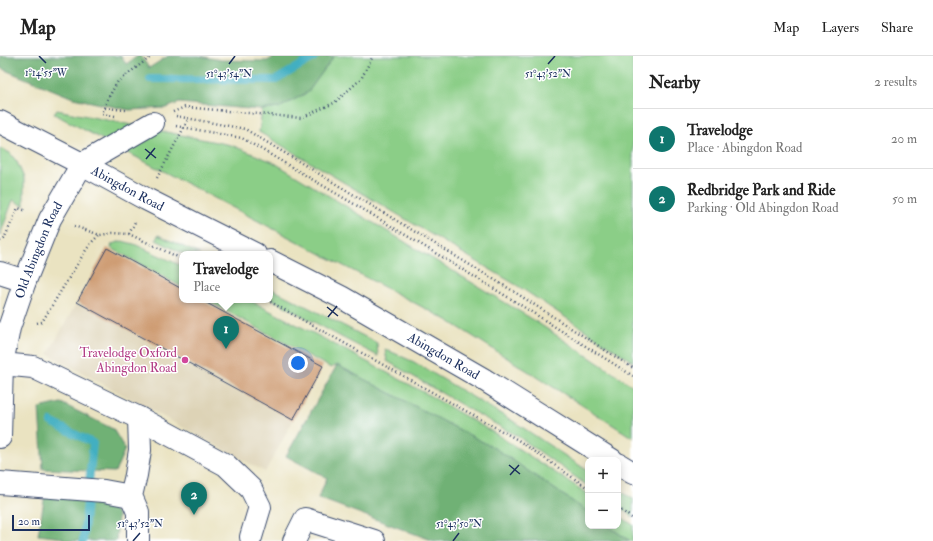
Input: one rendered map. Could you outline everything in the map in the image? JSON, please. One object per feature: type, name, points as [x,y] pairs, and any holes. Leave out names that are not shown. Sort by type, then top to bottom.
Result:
[{"type":"main road","name":"Abingdon Road","points":[[0,122],[146,199],[249,251]]},
{"type":"main road","points":[[82,164],[153,123]]},
{"type":"main road","name":"Old Abingdon Road","points":[[0,437],[2,364],[9,328],[25,282],[50,219],[82,164]]},
{"type":"main road","name":"Abingdon Road","points":[[273,263],[341,297],[477,375],[607,457]]},
{"type":"main road","points":[[0,273],[25,282]]},
{"type":"main road","points":[[2,364],[33,367],[139,418],[226,465],[251,489],[260,507],[252,537]]},
{"type":"main road","points":[[138,541],[138,512],[131,496],[140,450],[139,418]]},
{"type":"main road","points":[[621,466],[633,473]]},
{"type":"main road","points":[[0,483],[104,491],[131,496]]},
{"type":"main road","points":[[296,537],[305,519],[374,541]]},
{"type":"path","points":[[102,114],[107,100],[118,81],[152,56]]},
{"type":"path","points":[[153,123],[166,115],[185,107],[301,118],[334,103],[361,79],[373,56]]},
{"type":"path","points":[[158,177],[189,118]]},
{"type":"path","points":[[184,127],[242,138],[511,299],[633,376]]},
{"type":"path","points":[[245,129],[513,291],[633,368]]},
{"type":"path","points":[[1,240],[18,208]]},
{"type":"path","points":[[9,328],[42,322],[86,250],[100,235],[113,233],[128,234],[179,258]]},
{"type":"path","points":[[272,303],[518,440],[585,486]]},
{"type":"path","points":[[621,510],[633,519]]},
{"type":"shaded area","name":"Travelodge Oxford Abingdon Road","points":[[179,300],[179,303],[207,303],[323,366],[265,472],[48,354],[77,302]]},
{"type":"green space","points":[[0,56],[121,56],[126,64],[138,56],[141,56],[149,68],[168,56],[199,56],[221,60],[267,61],[276,56],[334,56],[308,92],[279,108],[262,110],[179,103],[166,108],[129,110],[73,98],[0,68]]},
{"type":"green space","points":[[334,56],[633,56],[633,362],[518,286],[259,132],[262,110],[279,108],[308,92]]},
{"type":"green space","points":[[57,110],[231,145],[273,162],[532,319],[633,386],[633,438],[447,320],[54,114]]},
{"type":"green space","points":[[0,148],[10,153],[17,162],[24,178],[24,206],[13,200],[0,235]]},
{"type":"green space","points":[[158,235],[193,251],[179,252],[156,240]]},
{"type":"green space","points":[[122,241],[134,244],[179,265],[179,285],[111,248],[112,244]]},
{"type":"green space","points":[[273,290],[377,343],[378,356],[273,300]]},
{"type":"green space","points":[[212,303],[255,303],[427,394],[496,434],[585,492],[585,510],[496,449],[337,365],[331,368]]},
{"type":"green space","points":[[385,349],[414,362],[516,423],[585,469],[585,484],[519,437],[387,361]]},
{"type":"green space","points":[[337,365],[496,449],[585,510],[585,529],[612,529],[630,541],[434,541],[318,498],[327,478],[286,456]]},
{"type":"green space","points":[[61,403],[113,429],[125,449],[115,472],[43,469],[39,408]]},
{"type":"green space","points":[[621,492],[633,499],[633,517],[621,508]]},
{"type":"green space","points":[[45,495],[96,500],[107,505],[116,512],[118,516],[116,541],[63,541],[63,538],[38,535]]},
{"type":"green space","points":[[621,517],[633,525],[633,541],[630,541],[612,529],[621,529]]},
{"type":"building","points":[[107,248],[179,287],[179,303],[207,303],[323,366],[293,420],[77,302]]},
{"type":"waterway","points":[[150,79],[276,80],[315,56]]},
{"type":"waterway","points":[[51,422],[93,443],[83,541]]},
{"type":"place","name":"Travelodge","points":[[226,349]]},
{"type":"place","name":"Travelodge Oxford Abingdon Road","points":[[185,360]]},
{"type":"place","name":"Redbridge Park and Ride","points":[[194,515]]}]
